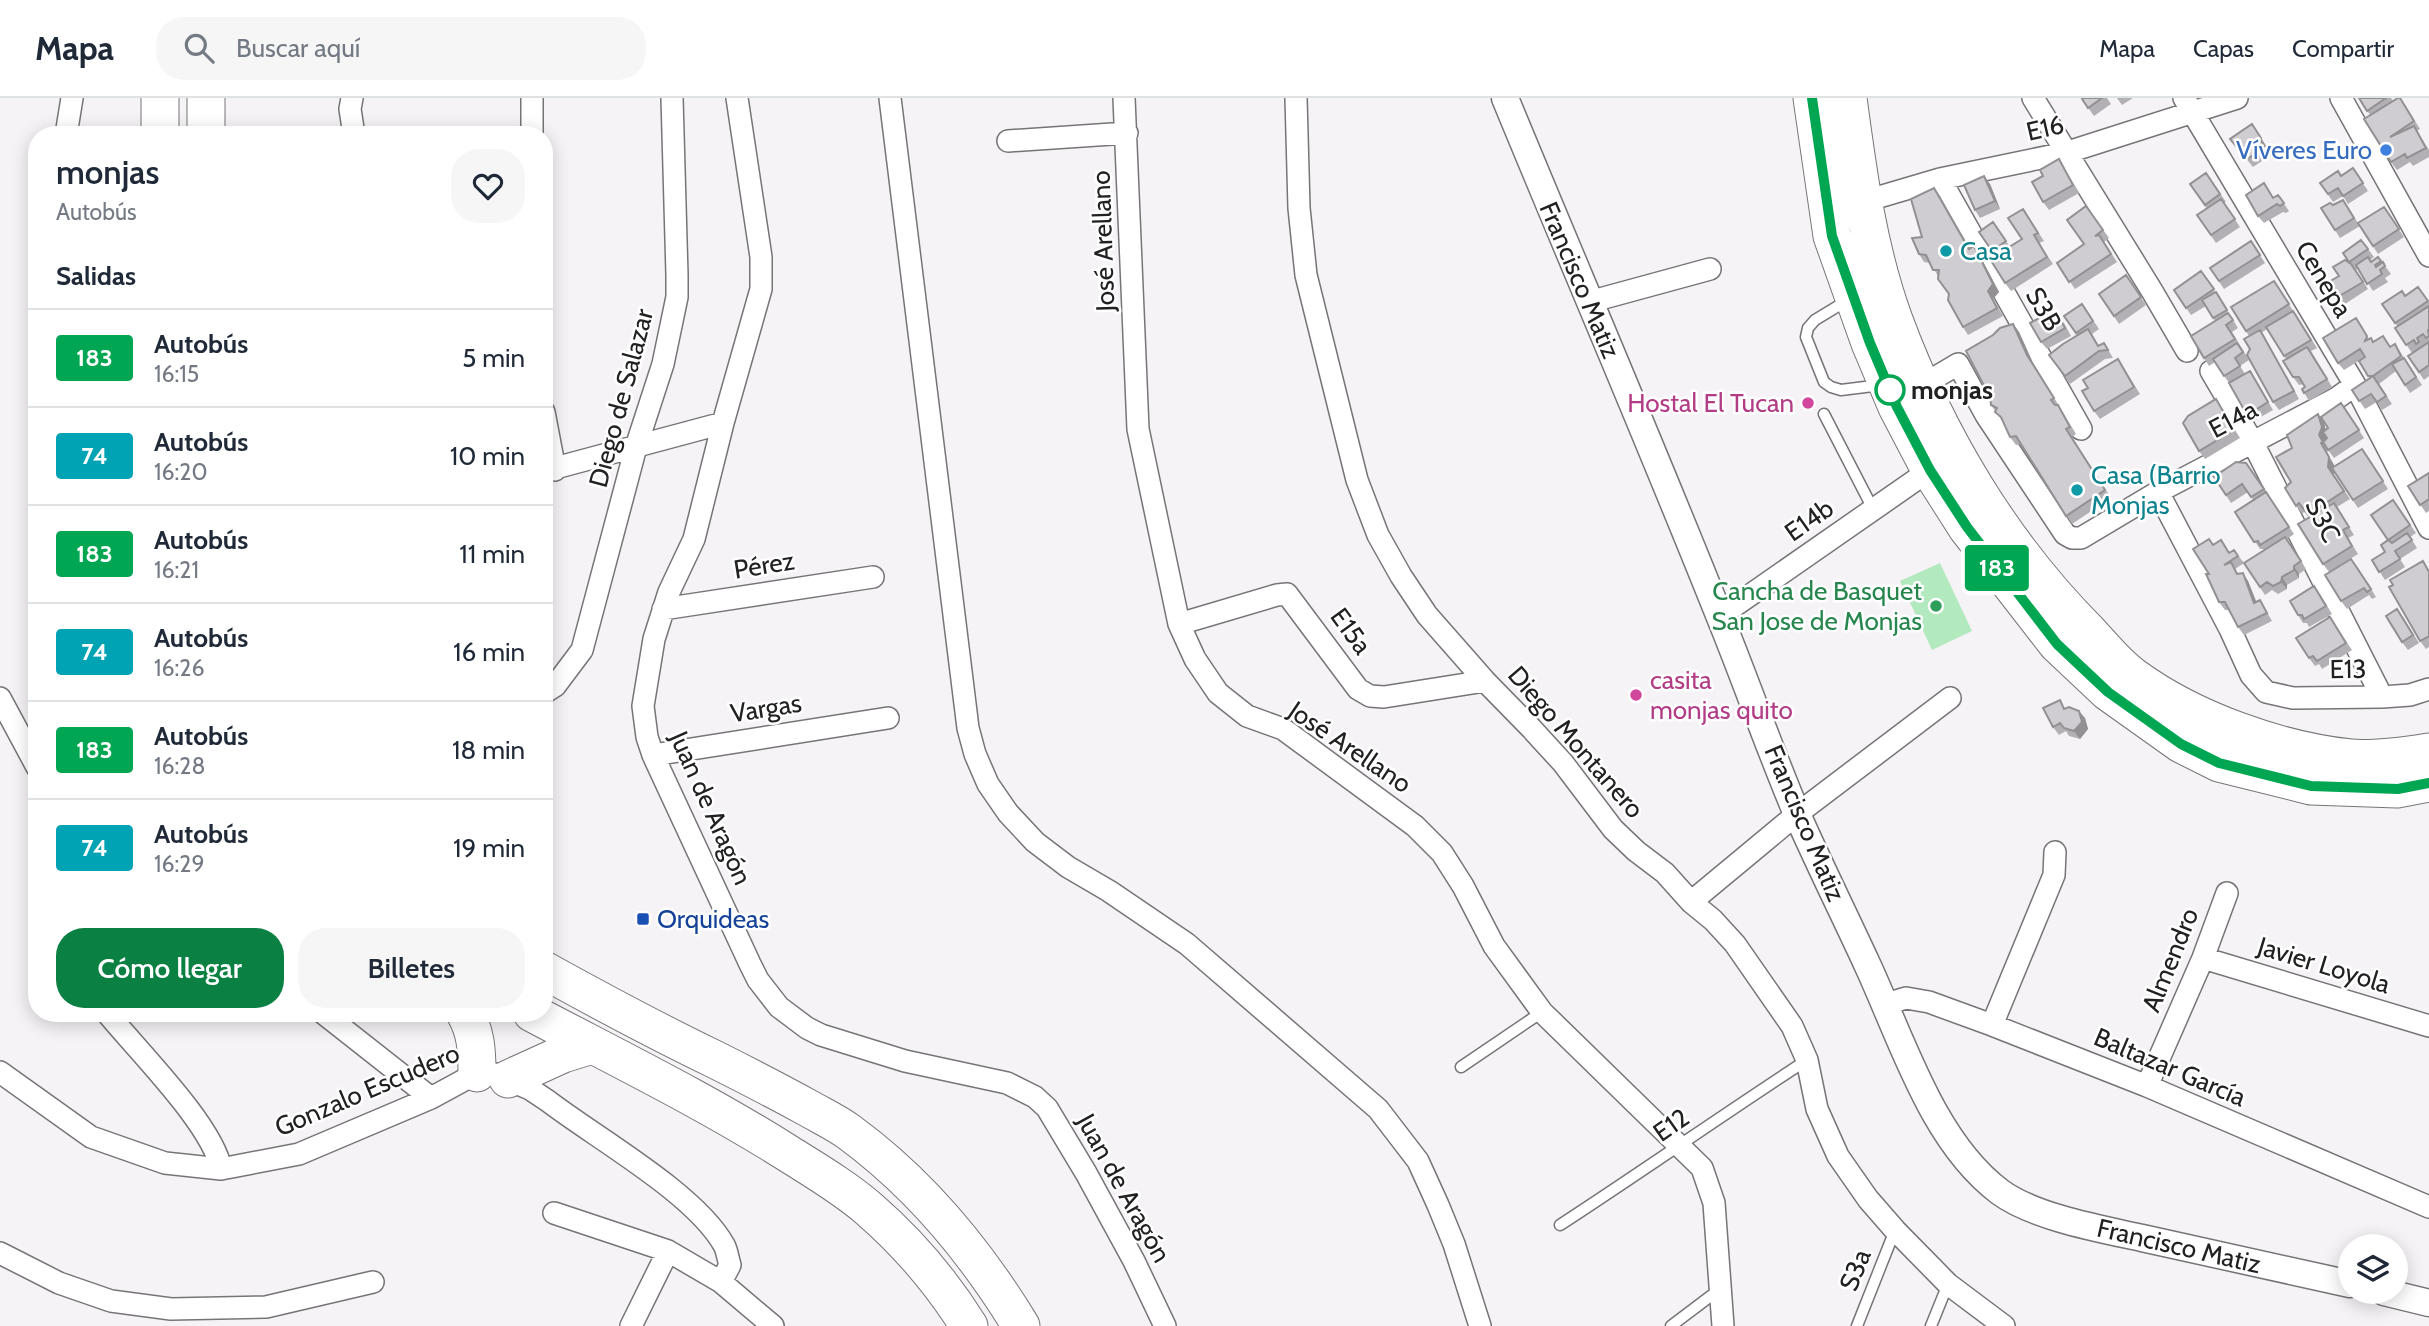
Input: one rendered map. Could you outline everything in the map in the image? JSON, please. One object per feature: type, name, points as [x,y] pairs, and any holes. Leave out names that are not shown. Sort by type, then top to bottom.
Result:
[{"type":"highway","points":[[160,98],[160,126]]},
{"type":"highway","points":[[206,98],[206,126]]},
{"type":"highway","points":[[1812,98],[1832,236],[1853,297],[1904,385],[1955,455],[2014,546],[2059,603],[2131,675],[2157,692],[2239,732],[2285,746],[2352,758],[2429,752]]},
{"type":"highway","points":[[1848,98],[1862,202],[1894,319],[1904,385],[1930,470],[1967,527],[2057,644],[2108,692],[2181,744],[2219,763],[2311,786],[2398,789],[2429,783]]},
{"type":"highway","points":[[553,975],[640,1023],[764,1083],[847,1130],[891,1166],[937,1212],[990,1277],[1021,1326]]},
{"type":"highway","points":[[470,1022],[477,1045],[493,1076],[592,1045]]},
{"type":"highway","points":[[549,1022],[740,1122],[820,1173],[868,1208],[917,1258],[969,1326]]},
{"type":"street","points":[[67,126],[72,98]]},
{"type":"street","points":[[352,98],[350,109],[353,126]]},
{"type":"street","points":[[532,98],[533,126]]},
{"type":"street","name":"Diego de Salazar","points":[[553,687],[582,650],[636,447],[663,364],[677,297],[672,98]]},
{"type":"street","name":"Juan de Aragón","points":[[737,98],[762,274],[757,303],[694,539],[663,609],[654,639],[644,693],[646,726],[653,755],[750,964],[774,1001],[793,1018],[821,1035],[905,1061],[1007,1083],[1035,1097],[1054,1119],[1086,1172],[1165,1326]]},
{"type":"street","points":[[890,98],[968,729],[988,784],[1035,842],[1068,867],[1109,891],[1187,944],[1378,1109],[1418,1161],[1454,1244],[1480,1326]]},
{"type":"street","name":"José Arellano","points":[[1124,98],[1138,429],[1179,624],[1195,659],[1218,693],[1247,716],[1283,729],[1415,826],[1442,853],[1494,946],[1542,1012],[1702,1168],[1714,1203],[1723,1326]]},
{"type":"street","name":"Diego Montanero","points":[[1296,98],[1301,243],[1306,275],[1357,480],[1378,535],[1401,576],[1427,615],[1563,763],[1613,829],[1665,873],[1713,920],[1749,963],[1792,1026],[1807,1060],[1817,1109],[1838,1156],[1868,1199],[1948,1284],[2004,1326]]},
{"type":"street","name":"Francisco Matiz","points":[[1505,98],[1720,616],[1797,814],[1913,1068],[1959,1153],[1977,1173],[2011,1199],[2052,1215],[2109,1231],[2338,1281]]},
{"type":"street","points":[[2033,98],[2187,351]]},
{"type":"street","name":"E16","points":[[1862,202],[1940,178],[2065,153],[2188,106],[2237,98]]},
{"type":"street","points":[[2341,98],[2429,256]]},
{"type":"street","name":"Cenepa","points":[[2188,106],[2355,385],[2429,528]]},
{"type":"street","points":[[1007,141],[1127,133]]},
{"type":"street","name":"S3B","points":[[1940,178],[2081,429]]},
{"type":"street","points":[[1589,302],[1710,270]]},
{"type":"street","points":[[2000,337],[2020,324]]},
{"type":"street","points":[[1904,385],[1958,364],[1979,350]]},
{"type":"street","name":"E14a","points":[[1958,364],[1993,426],[2065,534],[2072,538],[2081,538],[2158,492],[2337,398],[2355,385]]},
{"type":"street","name":"S3C","points":[[2211,370],[2252,441],[2382,697]]},
{"type":"street","points":[[553,470],[723,423]]},
{"type":"street","name":"E14b","points":[[1720,616],[1930,470]]},
{"type":"street","name":"E13","points":[[2158,492],[2230,629],[2251,675],[2266,692],[2293,698],[2382,697],[2410,695],[2429,689]]},
{"type":"street","name":"Pérez","points":[[663,609],[873,577]]},
{"type":"street","name":"E15a","points":[[1179,624],[1287,594],[1358,689],[1370,696],[1384,697],[1485,681]]},
{"type":"street","points":[[0,698],[28,750]]},
{"type":"street","points":[[1692,902],[1797,814],[1950,698]]},
{"type":"street","name":"Vargas","points":[[653,755],[888,718]]},
{"type":"street","points":[[1992,1025],[2054,875],[2055,852]]},
{"type":"street","name":"Almendro","points":[[2147,1086],[2203,958],[2227,893]]},
{"type":"street","name":"Javier Loyola","points":[[2203,958],[2429,1026]]},
{"type":"street","name":"Baltazar García","points":[[1886,1004],[1906,998],[1929,1002],[1992,1025],[2147,1086],[2429,1207]]},
{"type":"street","points":[[115,1022],[211,1141],[218,1154],[221,1169]]},
{"type":"street","points":[[334,1022],[431,1098]]},
{"type":"street","name":"Gonzalo Escudero","points":[[0,1072],[91,1138],[165,1163],[221,1169],[299,1154],[431,1098],[493,1076]]},
{"type":"street","points":[[493,1076],[548,1101],[693,1208],[724,1246],[730,1265],[721,1282]]},
{"type":"street","points":[[554,1213],[668,1251],[721,1282],[773,1326]]},
{"type":"street","points":[[631,1326],[668,1251]]},
{"type":"street","points":[[0,1253],[59,1283],[111,1301],[171,1309],[266,1307],[373,1283]]},
{"type":"street","points":[[2408,1298],[2429,1303]]},
{"type":"lane","points":[[1853,297],[1815,320],[1808,328],[1806,337],[1824,382],[1841,390],[1904,385]]},
{"type":"lane","points":[[1824,414],[1873,509]]},
{"type":"lane","points":[[1461,1067],[1542,1012]]},
{"type":"lane","name":"E12","points":[[1560,1225],[1807,1060]]},
{"type":"lane","name":"S3a","points":[[1857,1326],[1895,1230]]},
{"type":"lane","points":[[1931,1326],[1948,1284]]},
{"type":"lane","points":[[1671,1326],[1720,1289]]},
{"type":"green space","name":"Cancha de Basquet San Jose de Monjas","points":[[1940,563],[1972,631],[1932,650],[1900,581]]},
{"type":"building","points":[[2102,98],[2088,108],[2082,99]]},
{"type":"building","points":[[2359,98],[2386,98],[2367,111]]},
{"type":"building","points":[[2398,98],[2414,121],[2390,137],[2414,126],[2426,148],[2407,158],[2405,154],[2391,162],[2364,119]]},
{"type":"building","points":[[2252,124],[2261,138],[2258,141],[2263,149],[2247,159],[2230,139]]},
{"type":"building","points":[[2059,159],[2073,185],[2043,202],[2032,182],[2043,176],[2040,170]]},
{"type":"building","points":[[2353,168],[2363,183],[2343,196],[2338,188],[2328,194],[2320,183],[2338,171],[2341,176]]},
{"type":"building","points":[[2206,173],[2220,194],[2205,205],[2190,184]]},
{"type":"building","points":[[1984,176],[1995,201],[1975,210],[1964,185]]},
{"type":"building","points":[[2264,183],[2273,198],[2278,195],[2284,203],[2280,206],[2277,204],[2258,216],[2246,195]]},
{"type":"building","points":[[1934,188],[1969,249],[1974,246],[1993,284],[1988,291],[1997,308],[1963,327],[1948,300],[1949,294],[1938,279],[1939,270],[1933,270],[1926,255],[1919,254],[1912,238],[1922,237],[1911,199]]},
{"type":"building","points":[[2221,199],[2235,219],[2211,235],[2197,215]]},
{"type":"building","points":[[2343,200],[2354,218],[2335,230],[2321,208]]},
{"type":"building","points":[[2086,206],[2103,230],[2095,236],[2099,235],[2111,254],[2069,282],[2057,263],[2084,244],[2067,220]]},
{"type":"building","points":[[2384,207],[2399,229],[2373,246],[2358,223]]},
{"type":"building","points":[[2023,209],[2038,233],[2034,235],[2047,257],[2005,283],[1990,259],[2022,239],[2008,218]]},
{"type":"building","points":[[1993,222],[2006,241],[1992,251],[1979,232]]},
{"type":"building","points":[[2361,240],[2368,249],[2349,262],[2343,253]]},
{"type":"building","points":[[2251,241],[2260,255],[2219,281],[2210,268]]},
{"type":"building","points":[[2368,257],[2371,262],[2378,257],[2381,261],[2376,267],[2383,262],[2385,266],[2380,270],[2382,274],[2367,284],[2356,265]]},
{"type":"building","points":[[2345,260],[2351,264],[2363,282],[2336,298],[2327,283],[2339,276],[2333,267]]},
{"type":"building","points":[[2201,271],[2214,289],[2186,308],[2174,290]]},
{"type":"building","points":[[2126,275],[2141,297],[2114,316],[2099,294]]},
{"type":"building","points":[[2274,281],[2289,304],[2246,331],[2231,307]]},
{"type":"building","points":[[2418,287],[2428,301],[2395,323],[2382,304],[2402,291],[2405,296]]},
{"type":"building","points":[[2216,292],[2227,310],[2213,318],[2202,300]]},
{"type":"building","points":[[2082,304],[2093,321],[2076,333],[2064,316]]},
{"type":"building","points":[[2429,306],[2429,336],[2426,338],[2423,334],[2417,338],[2419,342],[2416,344],[2414,340],[2406,345],[2395,328]]},
{"type":"building","points":[[2293,311],[2311,340],[2284,356],[2266,327]]},
{"type":"building","points":[[2228,313],[2233,320],[2226,325],[2235,339],[2204,358],[2191,336]]},
{"type":"building","points":[[2047,314],[2053,319],[2058,315],[2065,328],[2041,342],[2030,323]]},
{"type":"building","points":[[2356,318],[2367,336],[2365,341],[2371,338],[2373,342],[2383,336],[2390,347],[2395,344],[2401,356],[2373,376],[2368,376],[2359,361],[2365,357],[2360,349],[2338,363],[2323,338]]},
{"type":"building","points":[[2013,324],[2027,355],[2054,398],[2051,400],[2058,405],[2070,427],[2066,429],[2105,490],[2066,516],[2016,436],[2010,437],[2001,417],[1995,412],[1997,408],[1991,405],[1990,397],[1966,351],[2000,328]]},
{"type":"building","points":[[2088,329],[2098,346],[2104,343],[2108,350],[2099,351],[2065,376],[2049,355]]},
{"type":"building","points":[[2260,330],[2294,391],[2273,402],[2247,355],[2250,349],[2244,339]]},
{"type":"building","points":[[2429,342],[2429,365],[2419,372],[2408,356]]},
{"type":"building","points":[[2237,343],[2243,352],[2235,358],[2240,366],[2224,376],[2213,359]]},
{"type":"building","points":[[2307,347],[2327,379],[2304,393],[2302,389],[2305,387],[2299,377],[2293,377],[2283,361]]},
{"type":"building","points":[[2404,358],[2416,377],[2405,385],[2392,364]]},
{"type":"building","points":[[2118,359],[2134,387],[2094,411],[2082,391],[2088,388],[2083,380]]},
{"type":"building","points":[[2250,371],[2268,402],[2247,415],[2229,383]]},
{"type":"building","points":[[2373,376],[2386,396],[2377,402],[2371,394],[2359,401],[2352,390]]},
{"type":"building","points":[[2216,399],[2234,430],[2199,451],[2183,423],[2188,416]]},
{"type":"building","points":[[2341,403],[2359,430],[2328,450],[2323,442],[2327,438],[2323,432],[2328,428],[2321,417]]},
{"type":"building","points":[[2318,414],[2322,427],[2319,435],[2329,457],[2328,467],[2344,491],[2308,515],[2299,503],[2296,506],[2285,488],[2291,482],[2276,457],[2292,448],[2287,435]]},
{"type":"building","points":[[2362,449],[2383,481],[2353,500],[2332,468]]},
{"type":"building","points":[[2236,462],[2246,463],[2264,489],[2251,497],[2242,484],[2226,495],[2214,477]]},
{"type":"building","points":[[2429,473],[2429,499],[2420,505],[2408,486]]},
{"type":"building","points":[[2266,492],[2289,527],[2260,545],[2258,541],[2254,542],[2235,512]]},
{"type":"building","points":[[2393,500],[2410,525],[2388,540],[2371,515]]},
{"type":"building","points":[[2334,503],[2349,527],[2343,530],[2352,546],[2323,564],[2298,524]]},
{"type":"building","points":[[2407,533],[2412,540],[2395,551],[2400,559],[2379,572],[2372,560],[2385,552],[2381,545],[2388,540],[2392,543]]},
{"type":"building","points":[[2285,537],[2301,561],[2294,566],[2294,570],[2282,577],[2281,582],[2273,586],[2267,582],[2260,587],[2244,563]]},
{"type":"building","points":[[2209,539],[2213,545],[2221,540],[2229,553],[2234,550],[2238,556],[2224,565],[2231,562],[2237,574],[2243,573],[2254,603],[2260,600],[2267,613],[2238,627],[2225,602],[2219,602],[2206,574],[2209,574],[2193,549]]},
{"type":"building","points":[[2351,559],[2371,589],[2367,592],[2364,588],[2341,601],[2325,575]]},
{"type":"building","points":[[2423,561],[2429,572],[2429,636],[2420,641],[2389,587],[2393,585],[2390,580]]},
{"type":"building","points":[[2314,586],[2326,606],[2304,619],[2302,615],[2298,615],[2290,601]]},
{"type":"building","points":[[2397,609],[2413,635],[2402,642],[2386,616]]},
{"type":"building","points":[[2330,617],[2346,643],[2317,661],[2313,656],[2309,658],[2296,638]]},
{"type":"building","points":[[2060,700],[2064,709],[2069,707],[2079,711],[2082,722],[2074,731],[2064,728],[2060,723],[2053,727],[2043,708]]},
{"type":"bus line","name":"183","points":[[1812,98],[1832,236],[1870,343],[1897,407],[1930,470],[1967,527],[2057,644],[2108,692],[2181,744],[2219,763],[2311,786],[2398,789],[2429,783]]},
{"type":"place","name":"Víveres Euro","points":[[2386,150]]},
{"type":"place","name":"Casa","points":[[1946,251]]},
{"type":"place","name":"monjas","points":[[1890,390]]},
{"type":"place","name":"Hostal El Tucan","points":[[1808,403]]},
{"type":"place","name":"Casa (Barrio Monjas","points":[[2077,490]]},
{"type":"place","name":"Cancha de Basquet San Jose de Monjas","points":[[1936,606]]},
{"type":"place","name":"casita monjas quito","points":[[1636,695]]},
{"type":"place","name":"Orquideas","points":[[643,919]]}]
